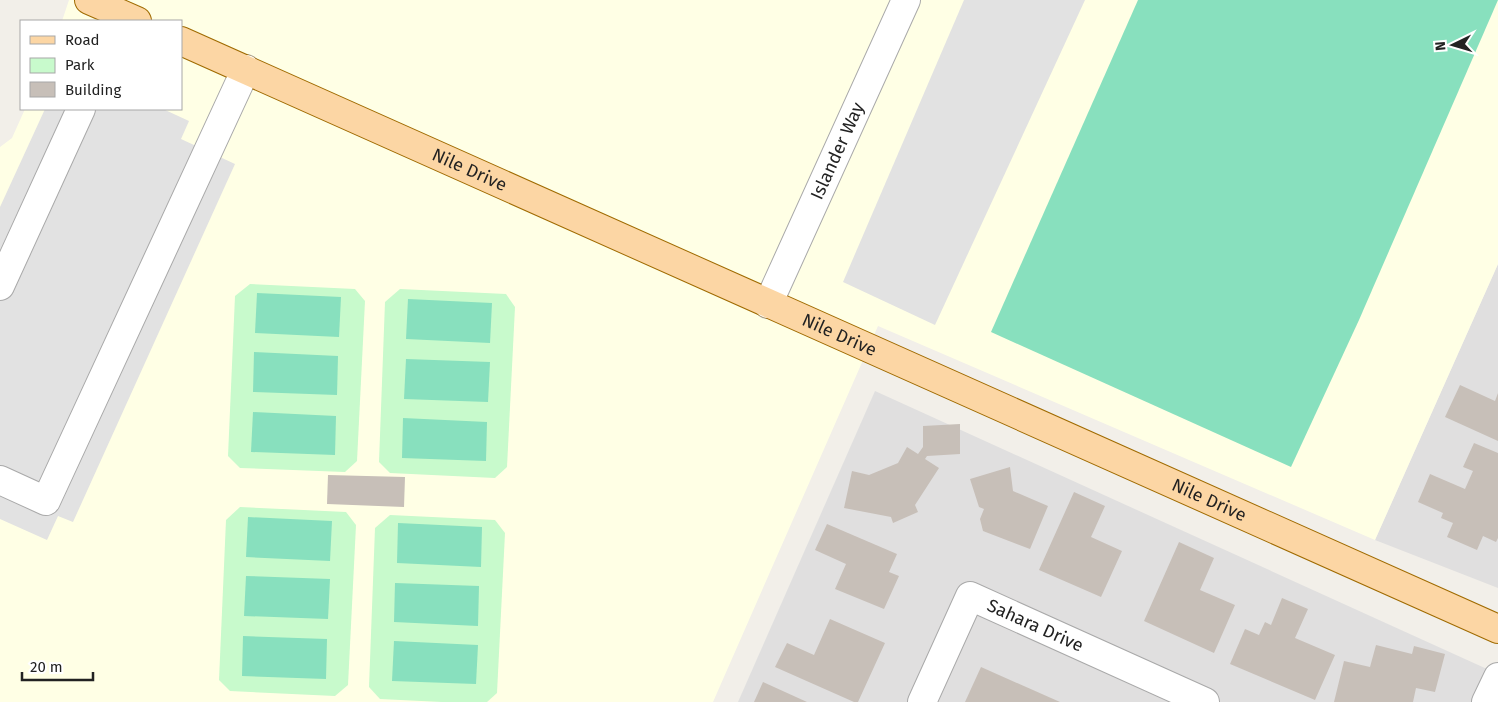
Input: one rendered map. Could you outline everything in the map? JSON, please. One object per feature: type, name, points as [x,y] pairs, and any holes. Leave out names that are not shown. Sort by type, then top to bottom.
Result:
[{"type":"main road","points":[[89,0],[127,19]]},
{"type":"main road","name":"Nile Drive","points":[[182,41],[1498,629]]},
{"type":"street","name":"Islander Way","points":[[768,304],[906,0]]},
{"type":"street","points":[[0,480],[46,501],[246,69]]},
{"type":"street","points":[[0,286],[81,110]]},
{"type":"street","name":"Sahara Drive","points":[[922,702],[970,596],[1205,702]]},
{"type":"street","points":[[1486,702],[1498,677]]},
{"type":"shaded area","points":[[69,0],[1498,0],[1498,264],[1375,540],[878,326],[713,702],[0,702],[0,147],[12,138],[25,110],[182,110],[182,20],[62,20]]},
{"type":"shaded area","points":[[964,0],[1085,0],[935,325],[843,282]]},
{"type":"shaded area","points":[[45,110],[165,110],[189,121],[181,139],[235,164],[73,522],[58,516],[47,540],[0,519],[0,207]]},
{"type":"shaded area","points":[[1498,264],[1498,588],[1375,540]]},
{"type":"shaded area","points":[[875,391],[1498,674],[1498,702],[738,702]]},
{"type":"green space","points":[[1138,0],[1498,0],[1359,320],[1291,467],[991,332]]},
{"type":"green space","points":[[250,284],[355,289],[365,301],[357,461],[345,472],[240,468],[228,456],[235,296]]},
{"type":"green space","points":[[400,289],[506,294],[515,307],[507,467],[495,478],[390,473],[379,462],[385,302]]},
{"type":"green space","points":[[257,293],[341,297],[339,337],[255,333]]},
{"type":"green space","points":[[408,299],[492,303],[490,343],[406,339]]},
{"type":"green space","points":[[254,352],[338,356],[337,395],[253,392]]},
{"type":"green space","points":[[406,359],[490,362],[488,402],[404,399]]},
{"type":"green space","points":[[253,412],[336,416],[335,455],[251,452]]},
{"type":"green space","points":[[403,418],[487,422],[486,461],[402,458]]},
{"type":"green space","points":[[240,507],[346,512],[356,525],[348,685],[335,696],[230,691],[219,680],[226,520]]},
{"type":"green space","points":[[390,515],[495,520],[505,533],[497,693],[487,702],[380,699],[369,687],[375,528]]},
{"type":"green space","points":[[248,517],[332,521],[330,561],[246,557]]},
{"type":"green space","points":[[398,523],[482,527],[481,567],[397,563]]},
{"type":"green space","points":[[246,576],[330,579],[328,619],[244,616]]},
{"type":"green space","points":[[395,583],[479,586],[478,626],[394,622]]},
{"type":"green space","points":[[243,636],[327,639],[326,679],[242,676]]},
{"type":"green space","points":[[394,641],[478,645],[476,684],[392,681]]},
{"type":"building","points":[[1460,385],[1495,401],[1498,393],[1498,441],[1445,417]]},
{"type":"building","points":[[960,424],[960,454],[927,456],[925,459],[939,468],[915,505],[918,512],[893,523],[891,517],[844,508],[852,471],[869,475],[898,463],[907,447],[918,454],[923,447],[923,426]]},
{"type":"building","points":[[1474,443],[1498,453],[1498,538],[1496,542],[1483,536],[1477,550],[1447,537],[1453,523],[1441,518],[1443,513],[1418,502],[1430,474],[1465,489],[1473,471],[1463,467]]},
{"type":"building","points":[[1010,467],[1013,491],[1048,506],[1030,549],[983,531],[980,519],[984,509],[979,507],[970,479]]},
{"type":"building","points":[[328,475],[405,477],[404,507],[327,504]]},
{"type":"building","points":[[1074,492],[1105,506],[1091,537],[1122,551],[1101,597],[1039,570]]},
{"type":"building","points":[[827,524],[897,554],[889,572],[899,576],[884,609],[835,589],[846,564],[815,550]]},
{"type":"building","points":[[1179,542],[1214,558],[1200,590],[1235,605],[1214,653],[1144,621]]},
{"type":"building","points":[[1282,598],[1308,609],[1295,638],[1335,655],[1315,700],[1230,664],[1245,629],[1259,635],[1265,622],[1271,625]]},
{"type":"building","points":[[830,619],[885,643],[858,702],[854,702],[775,667],[787,643],[814,655]]},
{"type":"building","points":[[1376,645],[1412,654],[1414,646],[1445,654],[1435,692],[1416,688],[1413,702],[1334,702],[1344,661],[1370,667]]},
{"type":"building","points":[[981,667],[1060,702],[965,702]]},
{"type":"building","points":[[763,682],[807,702],[754,702]]}]
